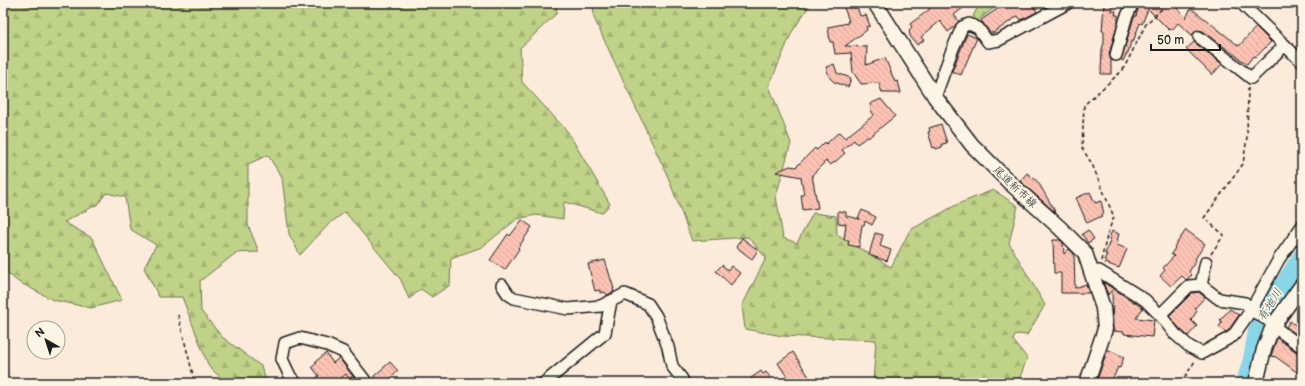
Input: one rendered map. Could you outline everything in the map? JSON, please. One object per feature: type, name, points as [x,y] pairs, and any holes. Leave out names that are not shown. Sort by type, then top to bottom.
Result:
[{"type":"main road","name":"尾道新市線","points":[[876,3],[935,96],[972,145],[1009,182],[1060,228],[1085,254],[1095,271],[1103,308],[1105,329],[1087,383]]},
{"type":"main road","points":[[1256,383],[1272,324],[1302,285]]},
{"type":"street","points":[[935,96],[962,28],[969,24],[978,28],[988,42],[999,40],[1068,3]]},
{"type":"street","points":[[1116,55],[1126,18],[1133,3]]},
{"type":"street","points":[[1241,3],[1302,62]]},
{"type":"street","points":[[1199,37],[1251,78],[1285,46]]},
{"type":"street","points":[[1095,271],[1145,300],[1160,315],[1175,334],[1202,354],[1233,336],[1251,310],[1278,259],[1302,226]]},
{"type":"street","points":[[1201,285],[1206,262]]},
{"type":"street","points":[[502,285],[508,294],[514,298],[568,309],[601,306],[625,294],[648,304],[656,316],[668,347],[672,366],[682,379],[683,383]]},
{"type":"street","points":[[1160,315],[1189,286],[1201,285],[1219,299],[1245,303],[1251,310],[1272,324],[1302,348]]},
{"type":"street","points":[[544,383],[605,333],[611,301]]},
{"type":"street","points":[[296,383],[290,376],[282,359],[285,343],[300,338],[328,345],[343,352],[368,383]]},
{"type":"path","points":[[1095,271],[1114,218],[1092,164],[1082,148],[1084,105],[1124,70],[1146,24],[1168,3]]},
{"type":"path","points":[[1206,262],[1224,235],[1204,218],[1243,164],[1248,90],[1251,78]]},
{"type":"path","points":[[178,315],[195,383]]},
{"type":"path","points":[[1181,383],[1197,358],[1202,354]]},
{"type":"green space","points":[[3,3],[556,3],[557,13],[520,48],[522,82],[568,132],[610,204],[602,213],[564,202],[563,219],[536,215],[517,219],[482,247],[451,258],[450,285],[432,297],[421,289],[409,299],[401,280],[345,212],[329,224],[300,255],[289,234],[282,178],[268,155],[248,164],[248,225],[259,252],[236,253],[200,281],[201,311],[222,337],[261,366],[267,383],[227,383],[209,367],[182,297],[159,297],[144,268],[156,245],[130,229],[125,197],[106,193],[98,204],[64,222],[92,238],[122,300],[91,308],[53,300],[17,281],[3,269]]},
{"type":"green space","points":[[593,3],[811,3],[792,32],[769,86],[791,143],[776,196],[783,238],[797,243],[813,213],[836,216],[837,235],[891,267],[910,230],[958,204],[993,190],[1018,206],[1009,243],[1045,305],[1027,335],[1016,334],[1013,340],[1027,358],[1018,383],[873,383],[876,340],[782,336],[745,329],[742,306],[766,258],[748,237],[692,241],[668,177],[594,18]]},
{"type":"green space","points":[[980,3],[1001,3],[977,21],[973,16]]},
{"type":"building","points":[[856,3],[860,16],[866,15],[870,26],[866,27],[867,30],[845,46],[867,47],[866,65],[885,58],[895,82],[898,81],[901,93],[882,93],[879,83],[861,84],[853,72],[851,53],[835,54],[833,42],[830,42],[828,27],[848,23],[847,21],[849,21],[843,5]]},
{"type":"building","points":[[925,3],[960,3],[963,8],[954,15],[959,21],[948,32],[940,21],[921,37],[924,40],[917,45],[910,36],[909,30],[912,27],[910,24],[930,9]]},
{"type":"building","points":[[1011,3],[1031,3],[1037,12],[1021,20],[1018,16],[993,33],[990,33],[981,20],[1005,4],[1007,6]]},
{"type":"building","points":[[1143,3],[1172,3],[1186,18],[1191,8],[1239,46],[1256,27],[1271,42],[1255,58],[1253,56],[1247,64],[1203,31],[1197,30],[1192,35],[1178,23],[1172,30],[1169,30],[1148,9],[1142,24],[1140,23],[1133,42],[1131,41],[1128,53],[1123,61],[1121,60],[1133,20],[1139,6],[1151,6]]},
{"type":"building","points":[[1104,4],[1112,5],[1112,11],[1116,11],[1115,15],[1118,15],[1118,22],[1109,54],[1111,60],[1111,74],[1101,74],[1102,49],[1104,43],[1104,31],[1102,31]]},
{"type":"building","points":[[967,34],[977,38],[961,75],[952,71]]},
{"type":"building","points":[[1194,42],[1222,64],[1212,75],[1186,49]]},
{"type":"building","points":[[834,64],[837,73],[851,78],[848,87],[834,82],[829,77],[826,67]]},
{"type":"building","points":[[881,99],[895,116],[868,138],[867,137],[857,144],[854,140],[842,150],[845,153],[835,162],[830,165],[826,161],[812,175],[818,208],[803,210],[801,195],[804,195],[801,177],[776,172],[790,166],[796,167],[815,148],[817,150],[825,142],[826,144],[839,132],[845,138],[874,115],[870,109],[870,104]]},
{"type":"building","points":[[941,124],[947,143],[942,144],[942,147],[936,149],[935,147],[933,148],[928,132],[930,131],[929,128]]},
{"type":"building","points":[[1027,173],[1038,182],[1056,213],[1020,181]]},
{"type":"building","points":[[1090,192],[1095,203],[1101,201],[1104,214],[1087,223],[1076,198]]},
{"type":"building","points":[[862,210],[876,217],[872,225],[865,221],[864,225],[862,225],[859,247],[848,245],[849,240],[844,240],[846,224],[838,223],[838,211],[846,212],[846,216],[860,219],[858,218]]},
{"type":"building","points":[[522,220],[532,227],[505,270],[490,260],[508,234],[510,236]]},
{"type":"building","points":[[1088,230],[1094,239],[1088,243],[1082,234]]},
{"type":"building","points":[[1186,230],[1205,244],[1195,259],[1196,260],[1189,272],[1192,275],[1186,280],[1182,276],[1171,286],[1160,276],[1165,270],[1163,268],[1174,256],[1171,254],[1175,248],[1174,247]]},
{"type":"building","points":[[1112,231],[1119,234],[1117,245],[1127,249],[1119,268],[1105,263],[1106,261],[1104,260],[1107,254],[1105,254]]},
{"type":"building","points":[[875,233],[883,235],[880,246],[891,250],[887,261],[869,255]]},
{"type":"building","points":[[742,238],[758,250],[752,259],[736,247]]},
{"type":"building","points":[[1053,240],[1060,240],[1063,243],[1064,254],[1069,249],[1074,254],[1075,288],[1086,284],[1089,293],[1061,293],[1061,273],[1054,273]]},
{"type":"building","points":[[605,260],[614,289],[614,292],[607,295],[605,292],[600,293],[600,290],[595,291],[588,264]]},
{"type":"building","points":[[722,265],[728,270],[731,266],[740,273],[731,285],[716,271]]},
{"type":"building","points":[[1103,282],[1143,308],[1136,318],[1154,320],[1152,337],[1124,334],[1124,332],[1113,331],[1112,290],[1108,295]]},
{"type":"building","points":[[1199,292],[1205,297],[1195,308],[1197,311],[1191,320],[1197,326],[1188,336],[1169,316],[1192,293]]},
{"type":"building","points":[[1230,309],[1239,315],[1226,332],[1219,327],[1222,322],[1220,320]]},
{"type":"building","points":[[1290,321],[1302,330],[1302,338],[1286,327]]},
{"type":"building","points":[[1277,338],[1298,353],[1302,354],[1302,376],[1276,357],[1271,356]]},
{"type":"building","points":[[1109,350],[1124,357],[1120,368],[1118,367],[1111,383],[1096,383],[1107,351]]},
{"type":"building","points":[[793,352],[813,383],[791,383],[778,363]]},
{"type":"building","points":[[326,353],[333,363],[339,358],[353,376],[349,379],[346,374],[335,383],[310,383],[319,376],[312,367],[317,363],[315,362]]},
{"type":"building","points":[[390,362],[398,371],[390,379],[393,383],[377,383],[374,376]]},
{"type":"building","points":[[761,371],[763,374],[766,372],[771,378],[768,380],[770,383],[755,383],[751,378]]},
{"type":"waterway","name":"有地川","points":[[1244,383],[1251,362],[1258,323],[1302,255]]}]
